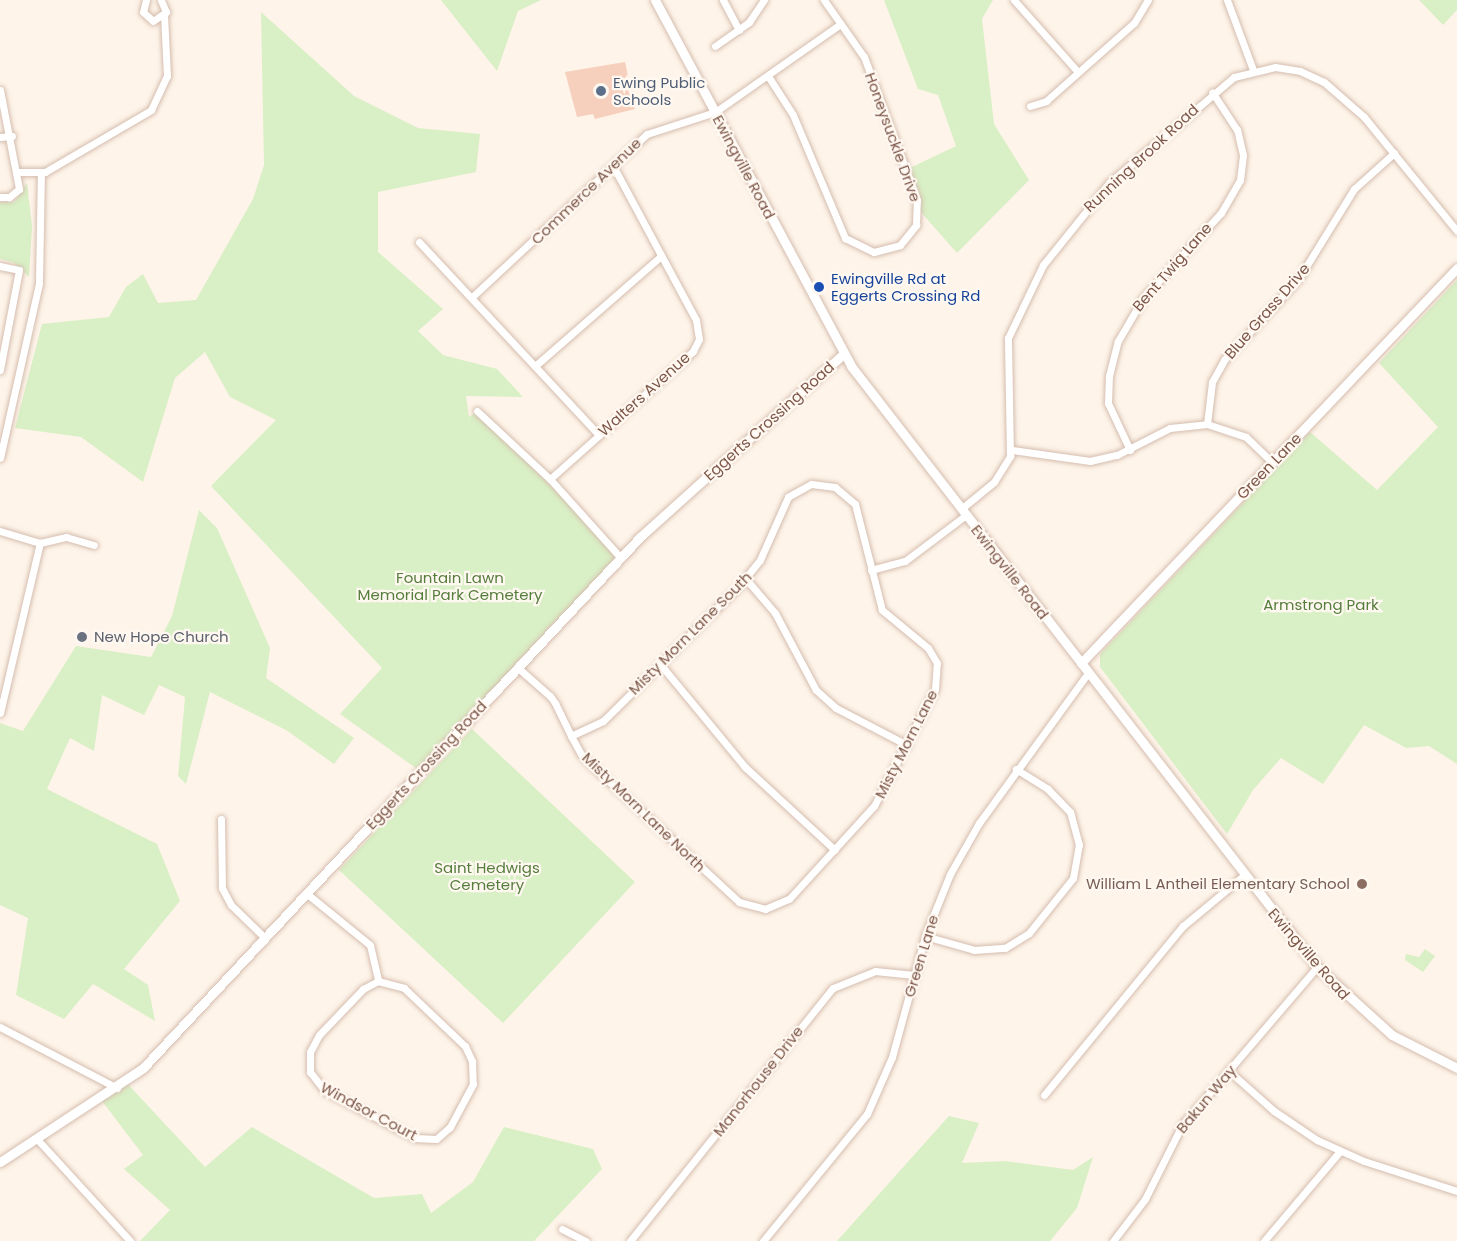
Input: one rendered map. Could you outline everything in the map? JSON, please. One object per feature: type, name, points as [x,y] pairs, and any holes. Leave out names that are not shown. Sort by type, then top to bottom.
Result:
[{"type":"street","points":[[146,0],[142,8],[145,17],[153,21],[164,15]]},
{"type":"street","points":[[18,172],[41,172],[99,142],[145,116],[161,97],[167,76],[164,15],[161,0]]},
{"type":"street","name":"Ewingville Road","points":[[655,0],[843,354],[1243,876],[1317,967],[1384,1029],[1457,1068]]},
{"type":"street","points":[[723,0],[739,30]]},
{"type":"street","points":[[715,46],[739,30],[764,0]]},
{"type":"street","name":"Honeysuckle Drive","points":[[768,76],[796,121],[845,238],[874,252],[900,245],[916,225],[917,200],[864,57],[824,0]]},
{"type":"street","points":[[1014,0],[1078,72]]},
{"type":"street","points":[[1030,106],[1046,101],[1134,23],[1148,0]]},
{"type":"street","points":[[1227,0],[1253,70]]},
{"type":"street","points":[[715,112],[840,24]]},
{"type":"street","name":"Running Brook Road","points":[[1012,450],[1006,352],[1012,323],[1030,287],[1063,237],[1101,192],[1212,92],[1253,70],[1288,68],[1324,82],[1364,117],[1457,231]]},
{"type":"street","points":[[0,90],[12,136],[18,172],[15,194],[0,197]]},
{"type":"street","name":"Bent Twig Lane","points":[[1130,450],[1108,403],[1109,376],[1118,341],[1143,298],[1221,213],[1240,180],[1243,155],[1237,130],[1212,92]]},
{"type":"street","name":"Commerce Avenue","points":[[472,297],[614,168],[647,133],[715,112]]},
{"type":"street","points":[[0,136],[12,136]]},
{"type":"street","name":"Blue Grass Drive","points":[[1207,424],[1212,382],[1225,359],[1299,278],[1354,189],[1394,153]]},
{"type":"street","name":"Walters Avenue","points":[[550,479],[696,345],[698,325],[614,168]]},
{"type":"street","points":[[0,458],[39,283],[41,172]]},
{"type":"street","points":[[418,242],[599,435]]},
{"type":"street","points":[[535,366],[661,256]]},
{"type":"street","points":[[0,266],[19,270],[0,370]]},
{"type":"street","name":"Green Lane","points":[[1081,663],[1457,268]]},
{"type":"street","points":[[0,329],[9,331]]},
{"type":"street","name":"Eggerts Crossing Road","points":[[0,1162],[117,1088],[143,1068],[620,557],[843,354]]},
{"type":"street","points":[[477,411],[550,479],[620,557]]},
{"type":"street","points":[[871,570],[905,561],[964,512],[1001,474],[1012,450],[1083,461],[1130,450],[1170,428],[1207,424],[1246,437],[1272,462]]},
{"type":"street","name":"Misty Morn Lane South","points":[[571,736],[603,721],[746,579],[766,548],[782,505],[795,491],[819,483],[843,491]]},
{"type":"street","name":"Misty Morn Lane","points":[[765,909],[789,899],[874,806],[936,689],[937,663],[928,648],[882,610],[858,511],[843,491]]},
{"type":"street","points":[[0,531],[40,543],[66,537],[94,544]]},
{"type":"street","points":[[0,713],[40,543]]},
{"type":"street","points":[[746,579],[775,613],[816,690],[836,708],[907,745]]},
{"type":"street","points":[[660,664],[745,767],[835,850]]},
{"type":"street","name":"Misty Morn Lane North","points":[[517,667],[550,696],[588,762],[739,902],[765,909]]},
{"type":"street","name":"Green Lane","points":[[763,1241],[867,1114],[892,1057],[925,936],[962,852],[1017,769],[1088,673]]},
{"type":"street","points":[[925,936],[974,950],[1005,948],[1029,933],[1073,878],[1079,845],[1070,812],[1057,795],[1017,769]]},
{"type":"street","points":[[221,819],[222,888],[231,905],[264,937]]},
{"type":"street","points":[[1044,1095],[1183,926],[1243,876]]},
{"type":"street","points":[[306,893],[370,945],[378,981]]},
{"type":"street","name":"Bakun Way","points":[[1115,1240],[1145,1199],[1182,1125],[1317,967]]},
{"type":"street","name":"Manorhouse Drive","points":[[630,1241],[833,988],[875,971],[914,975]]},
{"type":"street","name":"Windsor Court","points":[[378,981],[404,988],[465,1046],[472,1061],[473,1084],[450,1126],[436,1139],[415,1138],[325,1091],[310,1072],[308,1057],[319,1035],[363,989],[378,981]]},
{"type":"street","points":[[0,1027],[117,1088]]},
{"type":"street","points":[[1229,1071],[1274,1111],[1340,1151],[1457,1191]]},
{"type":"street","points":[[37,1139],[130,1241]]},
{"type":"street","points":[[1264,1241],[1340,1151]]},
{"type":"street","points":[[562,1229],[586,1241]]},
{"type":"green space","points":[[441,0],[541,0],[518,11],[497,71]]},
{"type":"green space","points":[[884,0],[993,0],[982,19],[994,124],[1029,180],[957,253],[919,210],[908,169],[956,146],[938,95],[918,89]]},
{"type":"green space","points":[[1419,0],[1457,0],[1457,10],[1443,25]]},
{"type":"green space","name":"Fountain Lawn Memorial Park Cemetery","points":[[261,12],[354,96],[418,128],[480,134],[476,172],[378,192],[378,252],[443,309],[418,331],[443,355],[497,369],[523,397],[466,396],[469,417],[477,411],[550,479],[620,557],[420,771],[340,714],[382,668],[211,486],[276,420],[230,397],[205,352],[175,378],[143,482],[81,437],[15,428],[42,324],[109,317],[126,287],[143,274],[158,303],[196,300],[253,199],[264,165]]},
{"type":"green space","points":[[27,183],[32,226],[29,277],[14,263],[0,259],[0,202],[14,202]]},
{"type":"green space","name":"Armstrong Park","points":[[1457,280],[1457,764],[1429,746],[1406,748],[1364,725],[1323,784],[1281,758],[1253,790],[1227,834],[1100,667],[1100,654],[1310,432],[1377,490],[1438,427],[1379,363]]},
{"type":"green space","points":[[199,510],[217,528],[270,648],[266,678],[354,738],[334,764],[286,730],[210,692],[186,784],[178,776],[185,697],[159,685],[144,715],[102,695],[94,751],[70,738],[47,789],[157,844],[180,901],[124,969],[148,985],[155,1021],[93,984],[64,1019],[16,995],[28,918],[0,905],[0,723],[23,731],[76,646],[151,657],[172,616]]},
{"type":"green space","name":"Saint Hedwigs Cemetery","points":[[472,729],[635,882],[503,1023],[339,870]]},
{"type":"green space","points":[[1425,949],[1435,956],[1423,972],[1405,960],[1406,954],[1419,957]]},
{"type":"green space","points":[[124,1080],[205,1167],[252,1127],[374,1198],[422,1194],[431,1213],[473,1182],[504,1127],[593,1149],[602,1169],[534,1241],[140,1241],[170,1210],[124,1169],[143,1155],[99,1097]]},
{"type":"green space","points":[[949,1116],[979,1123],[962,1163],[1005,1161],[1073,1170],[1093,1157],[1077,1208],[1050,1241],[837,1241]]},
{"type":"building","name":"Ewing Public Schools","points":[[625,62],[635,109],[595,119],[593,114],[577,117],[565,72]]},
{"type":"place","name":"Ewing Public Schools","points":[[601,91]]},
{"type":"place","name":"Ewingville Rd at Eggerts Crossing Rd","points":[[819,287]]},
{"type":"place","name":"New Hope Church","points":[[82,637]]},
{"type":"place","name":"William L Antheil Elementary School","points":[[1362,884]]}]
